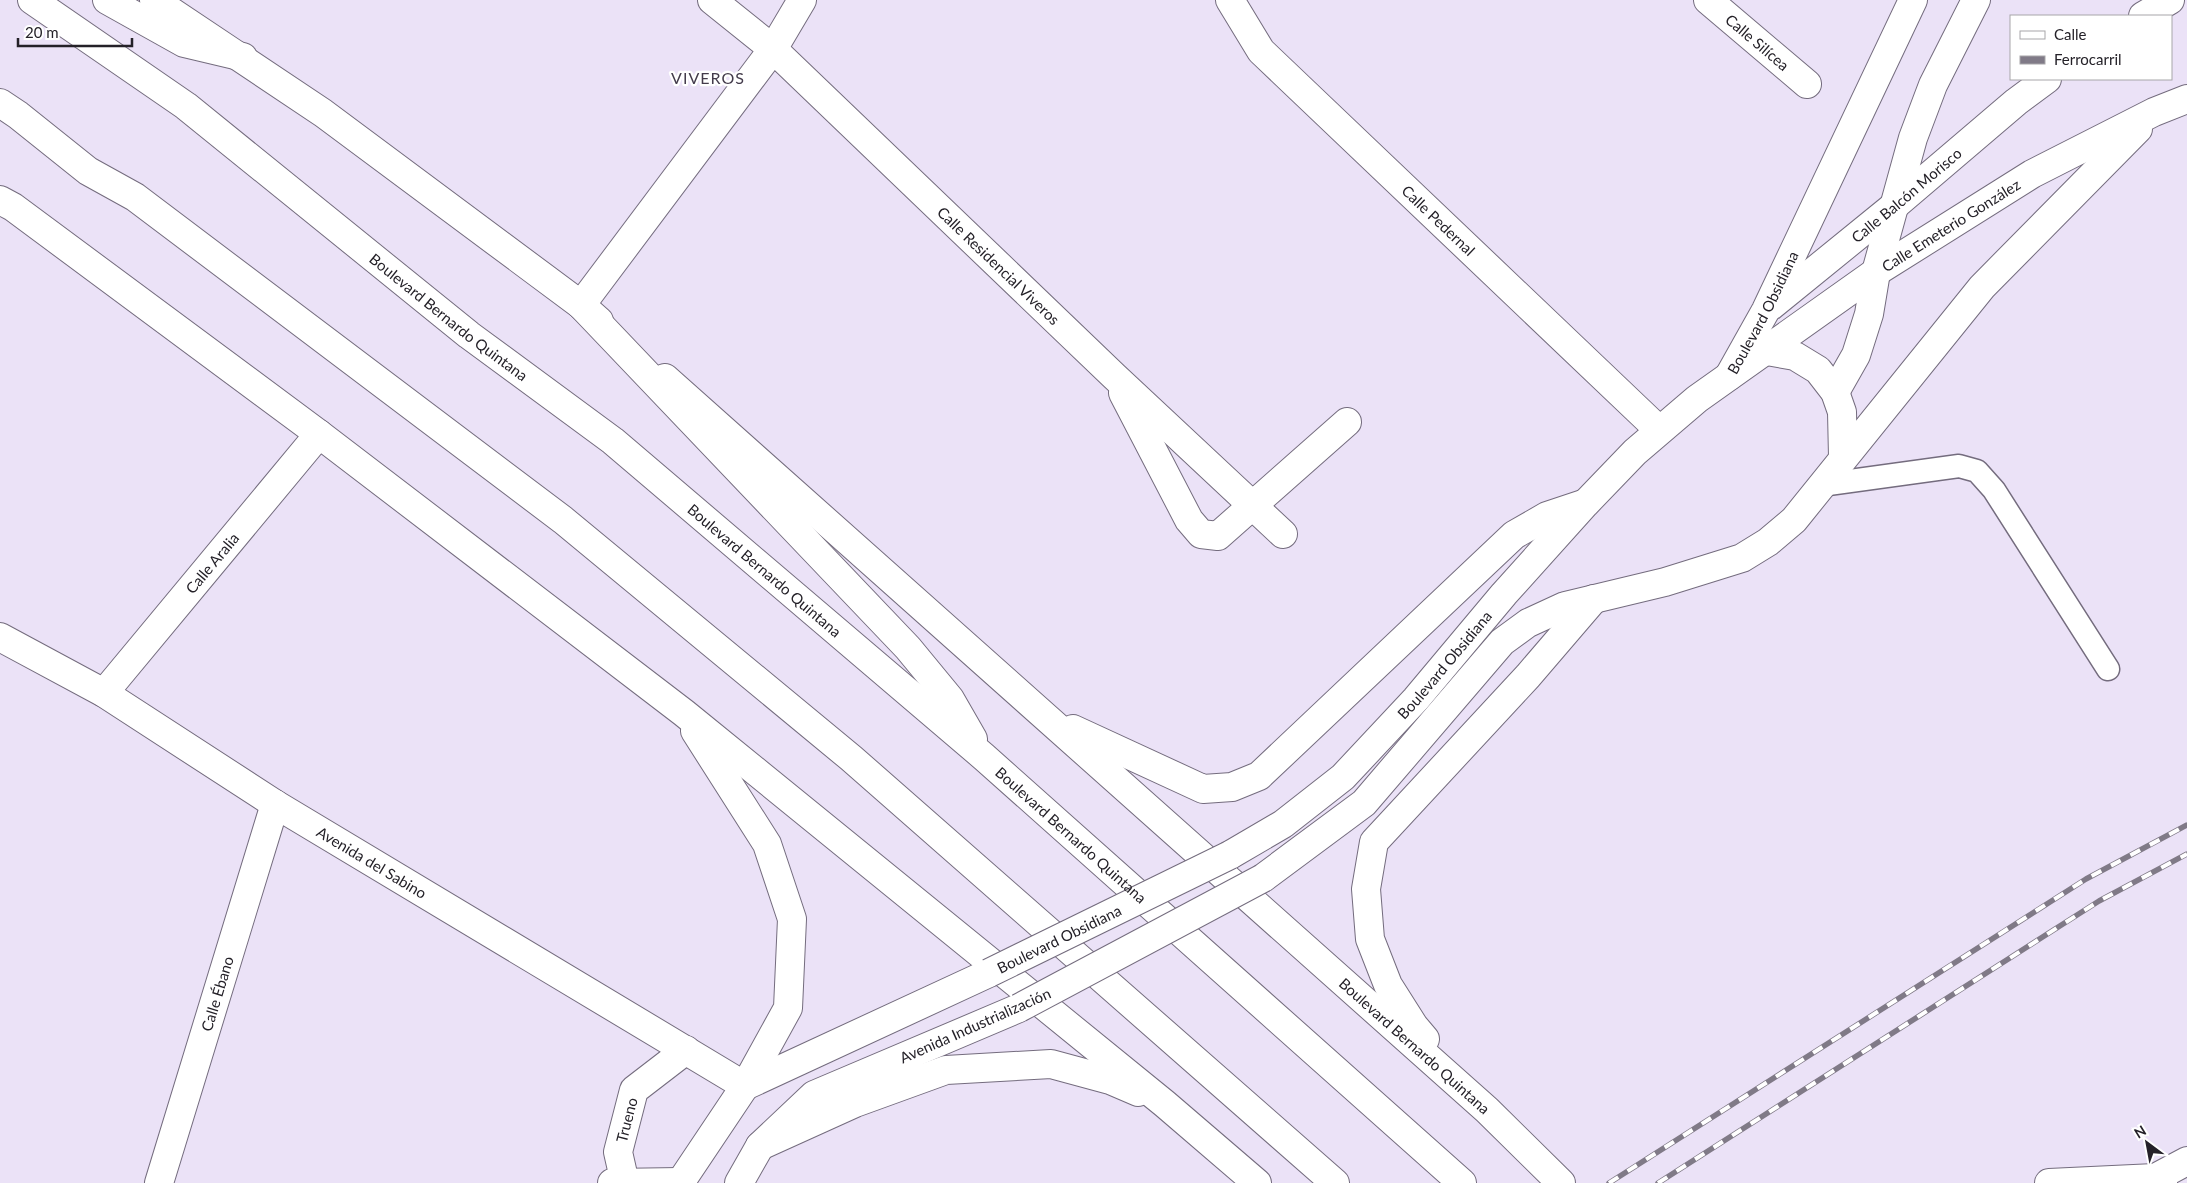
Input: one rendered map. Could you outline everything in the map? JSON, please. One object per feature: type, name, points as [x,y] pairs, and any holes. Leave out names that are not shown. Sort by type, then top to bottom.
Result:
[{"type":"main road","name":"Boulevard Bernardo Quintana","points":[[32,0],[186,106],[469,335],[613,441],[984,757],[1462,1183]]},
{"type":"main road","points":[[107,0],[184,43],[243,58]]},
{"type":"main road","name":"Boulevard Bernardo Quintana","points":[[154,0],[243,58],[331,119],[580,305],[1047,717],[1487,1110],[1561,1183]]},
{"type":"main road","name":"Calle Residencial Viveros","points":[[712,0],[773,49],[1114,376],[1284,534]]},
{"type":"main road","points":[[802,0],[773,49],[580,305],[908,648],[950,699],[984,757]]},
{"type":"main road","name":"Calle Pedernal","points":[[1230,0],[1261,51],[1659,430]]},
{"type":"main road","name":"Calle Silícea","points":[[1708,0],[1807,84]]},
{"type":"main road","name":"Boulevard Obsidiana","points":[[745,1086],[988,973],[1230,855],[1283,824],[1343,777],[1416,699],[1504,594],[1635,452],[1659,430],[1729,376],[1766,310],[1913,0]]},
{"type":"main road","points":[[1836,392],[1858,346],[1869,314],[1876,272],[1913,138],[1933,85],[1976,0]]},
{"type":"main road","points":[[2144,15],[2170,0]]},
{"type":"main road","name":"Calle Balcón Morisco","points":[[1766,310],[1894,206],[2016,102],[2046,80]]},
{"type":"main road","name":"Calle Emeterio González","points":[[1729,376],[1767,351],[1876,272],[2032,174],[2154,112],[2187,99]]},
{"type":"main road","points":[[0,103],[18,115],[88,171],[135,197],[564,520],[851,758],[1336,1183]]},
{"type":"main road","name":"Boulevard Obsidiana","points":[[1263,878],[1364,803],[1502,642],[1528,623],[1565,606],[1665,582],[1742,558],[1768,542],[1794,520],[1821,484],[1982,288],[2154,112]]},
{"type":"main road","points":[[0,200],[319,434],[684,713],[1166,1104],[1257,1183]]},
{"type":"main road","points":[[1767,351],[1794,356],[1818,370],[1836,392],[1842,412],[1843,457]]},
{"type":"main road","points":[[1114,376],[1189,520],[1201,534],[1218,536],[1347,422]]},
{"type":"main road","name":"Calle Aralia","points":[[104,693],[319,434]]},
{"type":"main road","points":[[1047,717],[1203,789],[1232,788],[1259,776],[1514,535],[1547,516],[1585,504]]},
{"type":"main road","points":[[1487,1110],[1414,1026],[1388,985],[1370,939],[1366,888],[1374,842],[1528,676],[1594,599]]},
{"type":"main road","name":"Avenida del Sabino","points":[[0,637],[104,693],[275,804],[745,1086]]},
{"type":"main road","points":[[612,1183],[680,1183],[745,1086],[788,1008],[792,919],[767,844],[684,713]]},
{"type":"main road","name":"Calle Ébano","points":[[159,1183],[275,804]]},
{"type":"main road","name":"Avenida Industrialización","points":[[739,1183],[760,1146],[814,1094],[1019,1008],[1263,878]]},
{"type":"main road","name":"Trueno","points":[[625,1183],[618,1152],[634,1090],[686,1050]]},
{"type":"main road","points":[[760,1146],[855,1103],[946,1070],[1051,1064],[1110,1080],[1166,1104]]},
{"type":"main road","points":[[2049,1183],[2159,1181],[2187,1161]]},
{"type":"lane","points":[[1821,484],[1959,466],[1977,471],[1994,490],[2108,668]]},
{"type":"railway","points":[[1609,1183],[2086,879],[2187,825]]},
{"type":"railway","points":[[1658,1183],[2099,901],[2187,854]]},
{"type":"district","name":"VIVEROS","points":[[708,77]]}]
